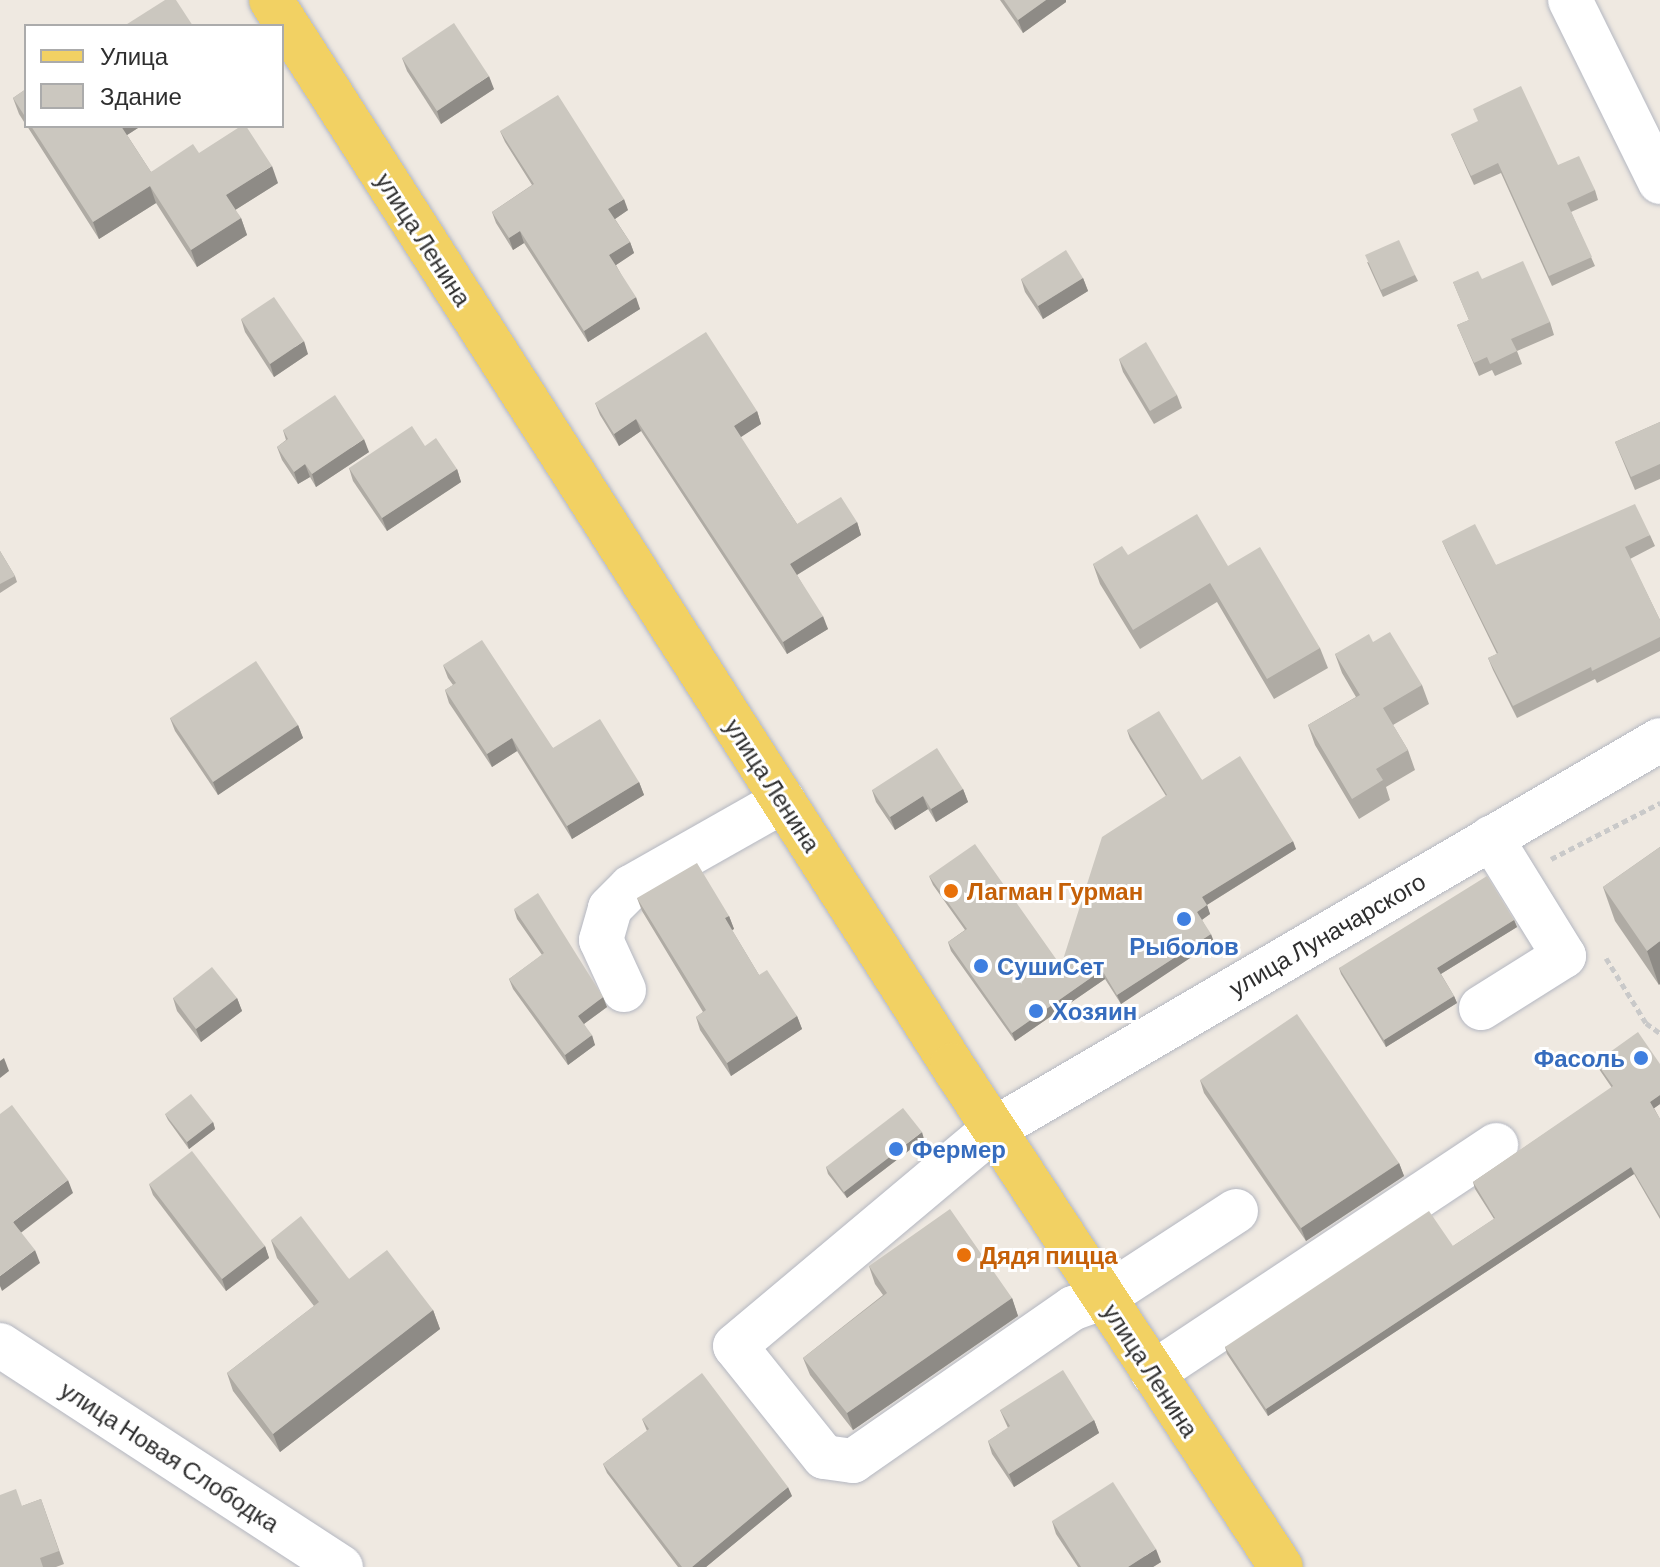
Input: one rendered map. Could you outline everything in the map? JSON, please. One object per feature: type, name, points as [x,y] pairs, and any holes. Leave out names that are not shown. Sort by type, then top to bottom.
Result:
[{"type":"main road","name":"улица Ленина","points":[[271,0],[994,1129],[1281,1567]]},
{"type":"street","points":[[1570,0],[1660,182]]},
{"type":"street","name":"улица Луначарского","points":[[1104,1297],[1073,1308],[853,1461],[824,1457],[735,1346],[994,1129],[1499,851],[1660,740]]},
{"type":"street","points":[[624,990],[601,940],[610,908],[631,887],[783,801]]},
{"type":"street","points":[[1481,1008],[1564,956],[1499,851]]},
{"type":"street","points":[[1153,1373],[1496,1145]]},
{"type":"street","points":[[1104,1297],[1236,1211]]},
{"type":"street","name":"улица Новая Слободка","points":[[0,1345],[341,1567]]},
{"type":"path","points":[[1499,851],[1546,862],[1660,803]]},
{"type":"building","points":[[165,0],[176,0],[192,24],[127,24]]},
{"type":"building","points":[[1004,0],[1046,0],[1018,20]]},
{"type":"building","points":[[454,23],[489,76],[437,111],[402,58]]},
{"type":"building","points":[[1521,86],[1558,165],[1579,156],[1595,190],[1567,203],[1592,257],[1549,276],[1498,163],[1471,176],[1451,134],[1478,121],[1473,109]]},
{"type":"building","points":[[24,90],[24,115],[13,98]]},
{"type":"building","points":[[558,95],[624,199],[608,209],[630,242],[609,255],[636,297],[584,331],[520,231],[509,238],[492,212],[534,184],[500,131]]},
{"type":"building","points":[[32,128],[122,128],[151,172],[193,144],[199,153],[238,128],[247,128],[272,166],[226,195],[241,218],[191,250],[150,186],[93,222]]},
{"type":"building","points":[[1399,240],[1415,275],[1381,290],[1365,255]]},
{"type":"building","points":[[1066,250],[1083,278],[1038,306],[1021,279]]},
{"type":"building","points":[[1523,261],[1550,322],[1511,339],[1517,351],[1490,364],[1487,357],[1474,363],[1457,325],[1469,320],[1453,282],[1478,271],[1482,279]]},
{"type":"building","points":[[274,297],[304,341],[270,364],[241,319]]},
{"type":"building","points":[[706,332],[757,411],[734,426],[797,524],[841,497],[857,522],[790,564],[823,616],[783,642],[636,419],[614,434],[595,403]]},
{"type":"building","points":[[1146,342],[1177,395],[1150,411],[1119,359]]},
{"type":"building","points":[[335,395],[364,439],[312,474],[305,464],[294,472],[277,447],[288,439],[283,430]]},
{"type":"building","points":[[1660,422],[1660,464],[1631,477],[1615,442]]},
{"type":"building","points":[[412,426],[425,446],[436,438],[457,469],[382,518],[349,468]]},
{"type":"building","points":[[1635,504],[1650,535],[1625,547],[1660,620],[1660,637],[1513,706],[1488,658],[1498,653],[1442,541],[1475,524],[1496,565]]},
{"type":"building","points":[[1197,514],[1228,566],[1260,547],[1320,648],[1267,679],[1210,583],[1133,630],[1093,564],[1122,546],[1128,555]]},
{"type":"building","points":[[0,551],[15,576],[0,584]]},
{"type":"building","points":[[1390,632],[1422,685],[1383,708],[1408,750],[1376,769],[1383,780],[1352,799],[1308,725],[1360,695],[1335,654],[1369,634],[1373,642]]},
{"type":"building","points":[[482,640],[553,748],[600,719],[639,782],[567,826],[512,738],[487,754],[445,690],[456,683],[443,665]]},
{"type":"building","points":[[256,661],[298,725],[213,782],[170,718]]},
{"type":"building","points":[[1159,711],[1202,780],[1240,756],[1293,841],[1202,897],[1207,905],[1197,912],[1211,934],[1117,995],[1102,970],[1012,1033],[948,942],[967,929],[929,876],[975,844],[1061,966],[1102,837],[1167,795],[1127,730]]},
{"type":"building","points":[[937,748],[963,789],[931,809],[923,796],[890,817],[872,790]]},
{"type":"building","points":[[1660,847],[1660,941],[1647,951],[1603,887]]},
{"type":"building","points":[[697,863],[759,975],[767,970],[797,1016],[727,1063],[696,1017],[706,1010],[637,898]]},
{"type":"building","points":[[1487,876],[1514,920],[1437,968],[1454,996],[1384,1040],[1339,968]]},
{"type":"building","points":[[538,893],[603,997],[578,1016],[592,1035],[565,1055],[509,979],[544,953],[514,909]]},
{"type":"building","points":[[212,967],[237,998],[196,1029],[173,998]]},
{"type":"building","points":[[1297,1014],[1399,1163],[1301,1228],[1200,1080]]},
{"type":"building","points":[[1638,1032],[1660,1064],[1660,1095],[1650,1102],[1660,1119],[1660,1216],[1631,1167],[1266,1409],[1225,1347],[1429,1211],[1453,1246],[1495,1218],[1473,1182],[1613,1086],[1596,1062]]},
{"type":"building","points":[[191,1094],[213,1122],[187,1142],[165,1114]]},
{"type":"building","points":[[12,1105],[68,1180],[13,1222],[35,1250],[0,1276],[0,1114]]},
{"type":"building","points":[[903,1108],[922,1132],[844,1192],[826,1167]]},
{"type":"building","points":[[192,1151],[265,1246],[222,1279],[149,1184]]},
{"type":"building","points":[[950,1209],[1012,1298],[847,1413],[803,1358],[887,1293],[869,1266]]},
{"type":"building","points":[[301,1216],[349,1279],[387,1250],[433,1310],[273,1434],[227,1373],[319,1302],[271,1240]]},
{"type":"building","points":[[1063,1370],[1094,1420],[1009,1474],[988,1441],[1010,1426],[1000,1410]]},
{"type":"building","points":[[702,1373],[788,1487],[692,1567],[682,1567],[603,1464],[649,1429],[642,1419]]},
{"type":"building","points":[[1113,1482],[1156,1549],[1128,1567],[1081,1567],[1052,1521]]},
{"type":"building","points":[[16,1489],[22,1506],[41,1499],[59,1551],[40,1558],[43,1567],[0,1567],[0,1495]]},
{"type":"place","name":"Лагман Гурман","points":[[951,891]]},
{"type":"place","name":"Рыболов","points":[[1184,919]]},
{"type":"place","name":"СушиСет","points":[[981,966]]},
{"type":"place","name":"Хозяин","points":[[1036,1011]]},
{"type":"place","name":"Фасоль","points":[[1641,1058]]},
{"type":"place","name":"Фермер","points":[[896,1149]]},
{"type":"place","name":"Дядя пицца","points":[[964,1255]]}]
